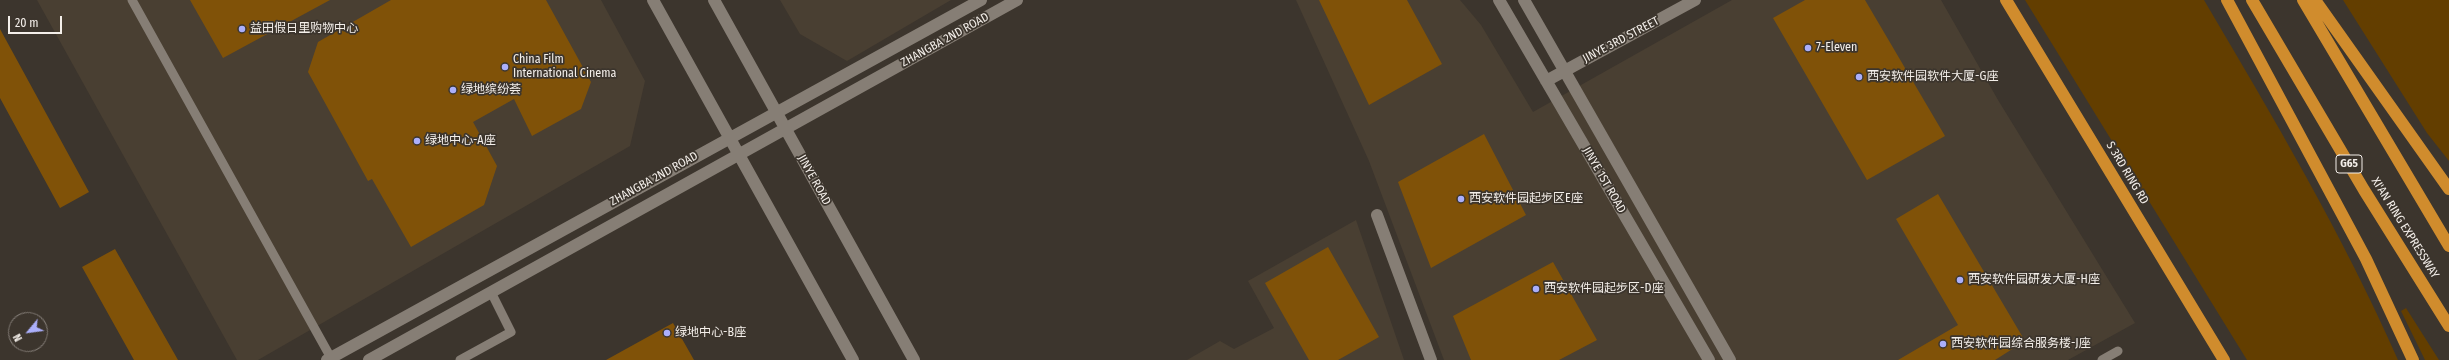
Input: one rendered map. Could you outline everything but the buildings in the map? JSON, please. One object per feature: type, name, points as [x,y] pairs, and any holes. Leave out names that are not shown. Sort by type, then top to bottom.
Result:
[{"type":"highway","name":"S 3RD RING RD","points":[[2006,0],[2224,360]]},
{"type":"highway","points":[[2227,0],[2366,259],[2413,360]]},
{"type":"highway","name":"XI'AN RING EXPRESSWAY","points":[[2252,0],[2364,190],[2449,326]]},
{"type":"highway","points":[[2303,0],[2449,246]]},
{"type":"highway","points":[[2315,0],[2449,189]]},
{"type":"street","points":[[653,0],[853,360]]},
{"type":"street","name":"JINYE ROAD","points":[[714,0],[914,360]]},
{"type":"street","name":"ZHANGBA 2ND ROAD","points":[[329,359],[980,0]]},
{"type":"street","name":"ZHANGBA 2ND ROAD","points":[[369,360],[1017,0]]},
{"type":"street","name":"JINYE 1ST ROAD","points":[[1499,0],[1708,360]]},
{"type":"street","name":"JINYE 1ST ROAD","points":[[1524,0],[1730,360]]},
{"type":"street","name":"JINYE 3RD STREET","points":[[1546,81],[1696,0]]},
{"type":"street","points":[[1377,215],[1431,360]]},
{"type":"lane","points":[[132,0],[329,359]]},
{"type":"lane","points":[[460,360],[511,332],[491,292]]},
{"type":"lane","points":[[2102,360],[2118,351]]},
{"type":"shaded area","points":[[37,0],[601,0],[645,81],[630,146],[258,360],[237,360]]},
{"type":"shaded area","points":[[780,0],[951,0],[847,61],[800,34]]},
{"type":"shaded area","points":[[1296,0],[1460,0],[1481,25],[1533,112],[1732,0],[1941,0],[1998,100],[2135,323],[2068,360],[1444,360],[1369,161]]},
{"type":"shaded area","points":[[2025,0],[2204,0],[2281,132],[2331,222],[2377,313],[2398,360],[2247,360]]},
{"type":"shaded area","points":[[2343,0],[2449,0],[2449,161],[2427,133]]},
{"type":"shaded area","points":[[1356,220],[1404,360],[1187,360],[1220,341],[1234,349],[1274,328],[1248,281]]},
{"type":"shaded area","points":[[2406,308],[2439,360],[2425,360],[2401,311]]},
{"type":"place","name":"益田假日里购物中心","points":[[242,29]]},
{"type":"place","name":"7-Eleven","points":[[1808,48]]},
{"type":"place","name":"China Film International Cinema","points":[[505,67]]},
{"type":"place","name":"西安软件园软件大厦-G座","points":[[1859,77]]},
{"type":"place","name":"绿地缤纷荟","points":[[453,90]]},
{"type":"place","name":"绿地中心-A座","points":[[417,141]]},
{"type":"place","name":"西安软件园起步区E座","points":[[1461,199]]},
{"type":"place","name":"西安软件园研发大厦-H座","points":[[1960,280]]},
{"type":"place","name":"西安软件园起步区-D座","points":[[1536,289]]},
{"type":"place","name":"绿地中心-B座","points":[[667,333]]},
{"type":"place","name":"西安软件园综合服务楼-J座","points":[[1943,344]]}]
